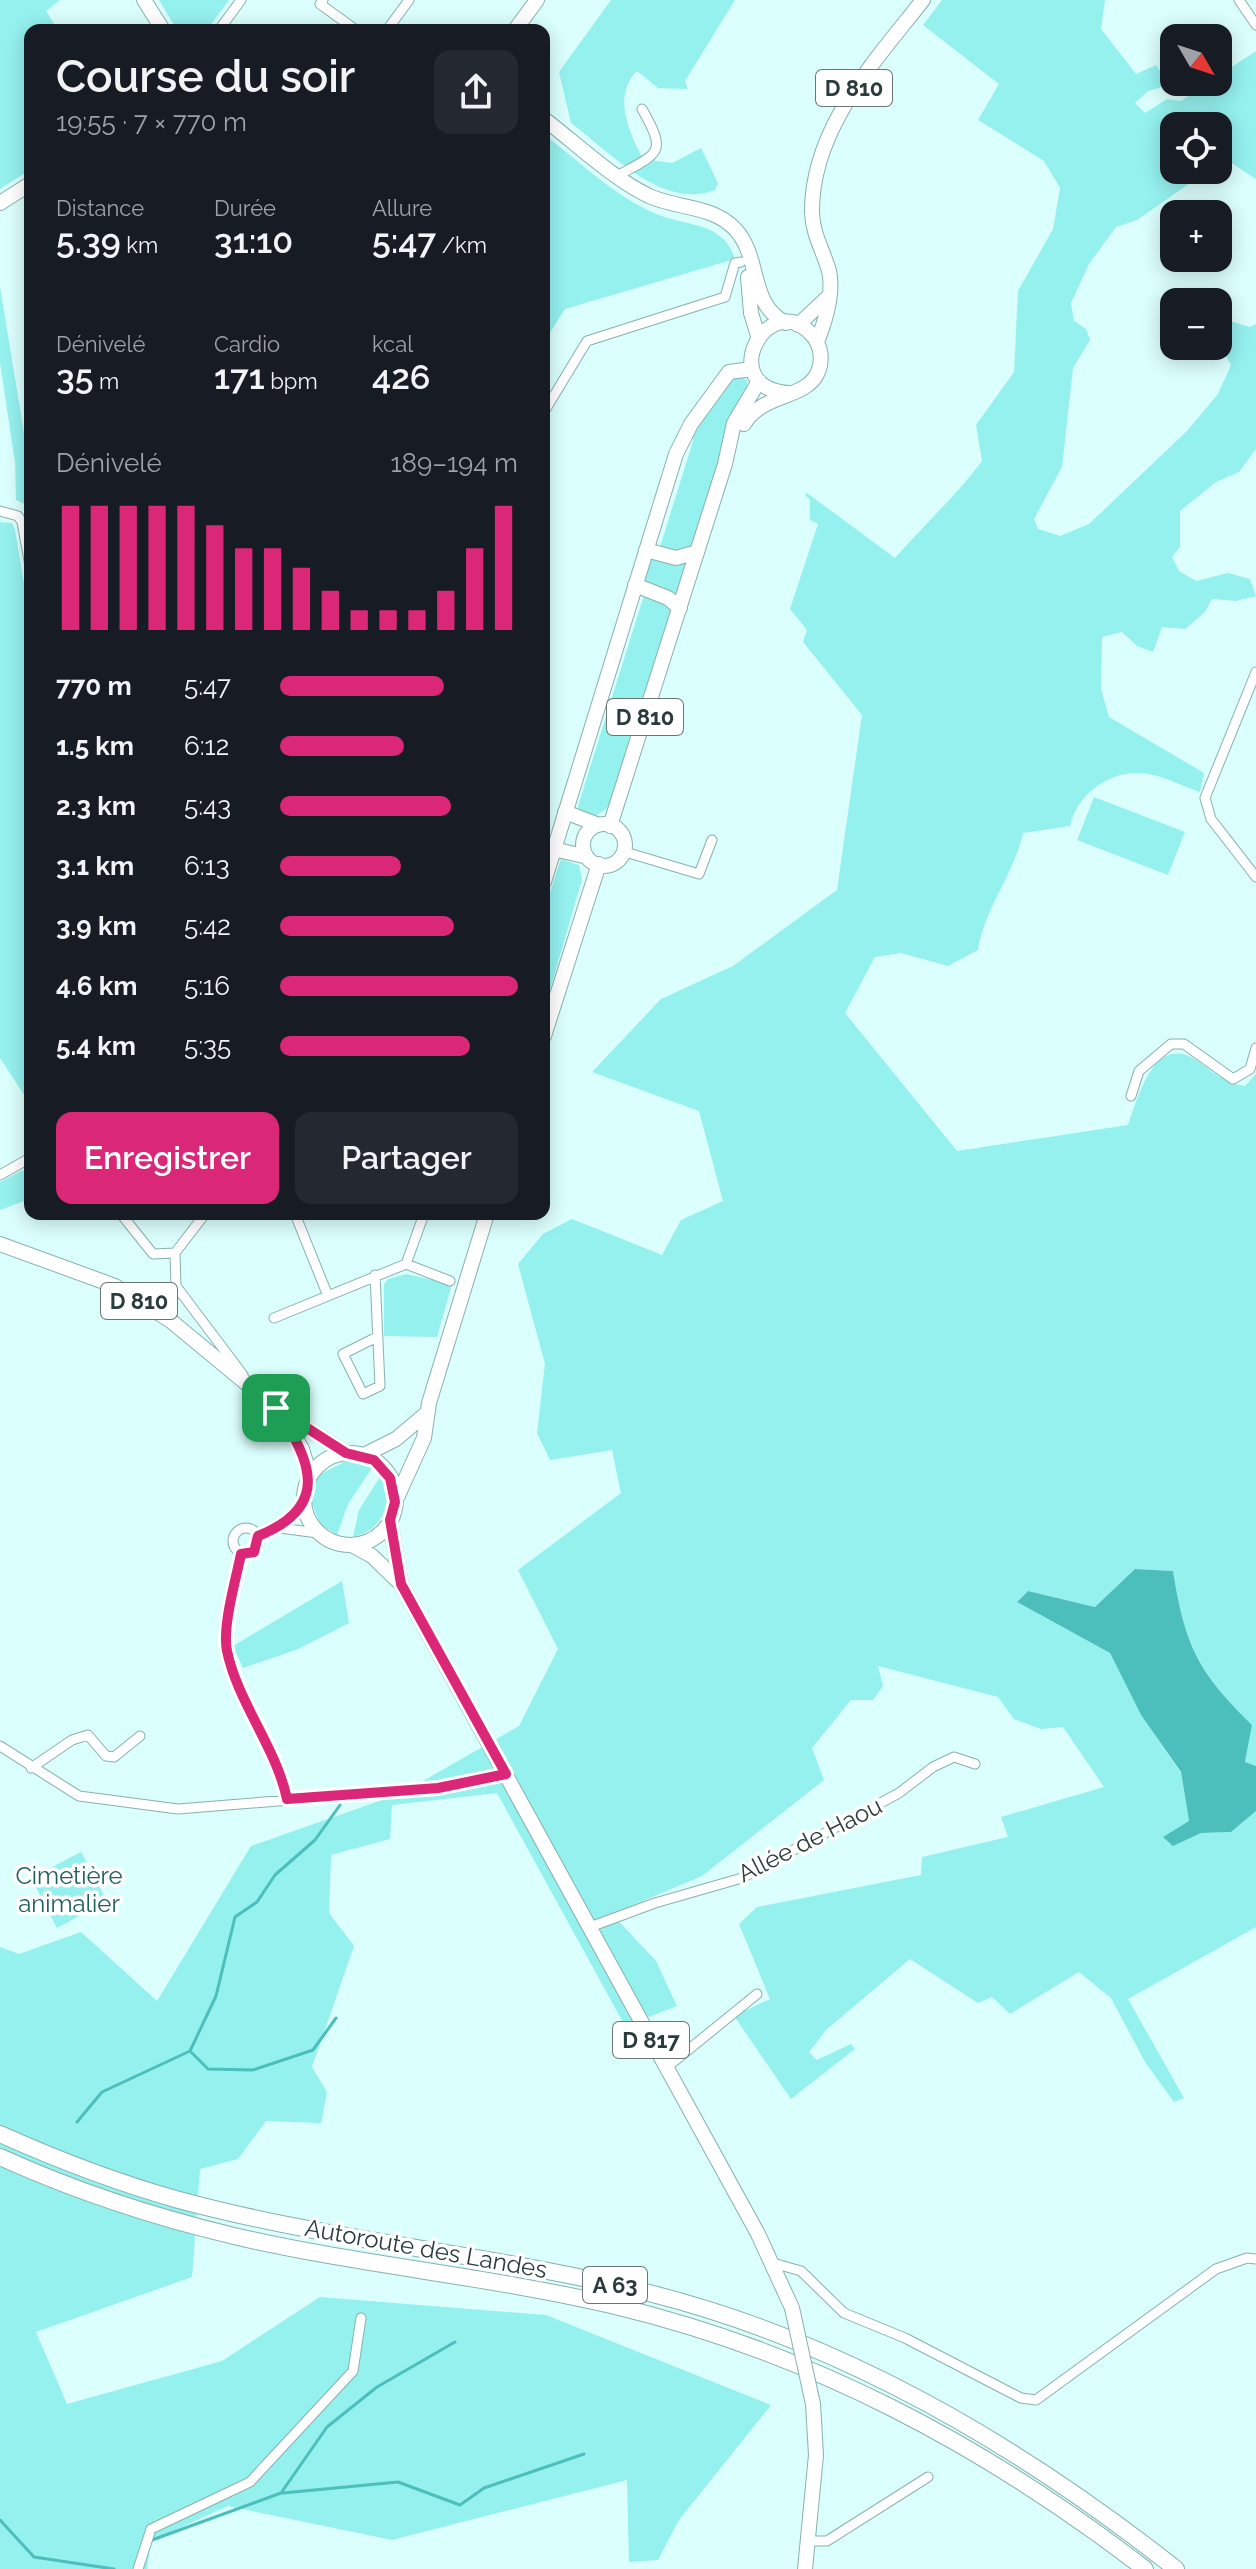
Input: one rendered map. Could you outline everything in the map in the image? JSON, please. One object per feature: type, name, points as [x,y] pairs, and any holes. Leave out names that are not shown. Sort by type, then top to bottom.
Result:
[{"type":"highway","name":"Autoroute des Landes","points":[[0,2134],[73,2165],[179,2200],[312,2230],[587,2279],[677,2301],[781,2335],[854,2365],[995,2439],[1119,2525],[1176,2569]]},
{"type":"highway","name":"Autoroute des Landes","points":[[0,2157],[117,2203],[236,2236],[574,2297],[731,2339],[846,2383],[986,2457],[1145,2569]]},
{"type":"main road","points":[[144,0],[159,24]]},
{"type":"main road","points":[[519,24],[537,0]]},
{"type":"main road","name":"D 810","points":[[817,342],[829,295],[830,277],[816,241],[812,209],[827,140],[851,92],[923,0]]},
{"type":"main road","points":[[550,123],[651,196],[711,212],[744,242],[751,313],[758,336]]},
{"type":"main road","points":[[0,203],[24,188]]},
{"type":"main road","points":[[550,860],[684,435],[729,372],[756,375],[778,392],[789,393],[814,379],[821,360],[817,342],[764,305],[746,262]]},
{"type":"main road","points":[[756,375],[752,350],[758,336],[768,328],[792,324],[829,295]]},
{"type":"main road","name":"D 810","points":[[603,825],[680,608],[725,464],[734,423],[756,375]]},
{"type":"main road","name":"D 810","points":[[725,464],[750,413],[760,404],[789,393]]},
{"type":"main road","points":[[646,550],[676,558],[697,552]]},
{"type":"main road","points":[[635,585],[668,598],[680,608]]},
{"type":"main road","points":[[553,849],[584,856],[608,866],[618,862],[622,851],[624,832],[565,812]]},
{"type":"main road","points":[[584,856],[587,839],[603,825]]},
{"type":"main road","points":[[550,1017],[599,864]]},
{"type":"main road","points":[[395,1502],[390,1478],[383,1467],[364,1455],[346,1453],[332,1457],[310,1476],[304,1503],[318,1533],[332,1541],[352,1545],[368,1541],[390,1520],[424,1438],[428,1412],[485,1220]]},
{"type":"main road","name":"D 810","points":[[0,1244],[115,1286],[171,1321],[276,1408],[346,1453]]},
{"type":"main road","name":"D 810","points":[[276,1408],[300,1444],[310,1476]]},
{"type":"main road","points":[[364,1455],[396,1439],[428,1412]]},
{"type":"main road","name":"D 817","points":[[390,1520],[401,1584]]},
{"type":"main road","name":"D 817","points":[[352,1545],[372,1556],[401,1584],[773,2263],[792,2308],[813,2404],[816,2455],[805,2569]]},
{"type":"street","points":[[223,24],[241,0]]},
{"type":"street","points":[[323,0],[320,4],[348,24]]},
{"type":"street","points":[[391,24],[409,0]]},
{"type":"street","points":[[1239,0],[1256,25]]},
{"type":"street","points":[[619,175],[652,157],[657,147],[658,137],[642,109]]},
{"type":"street","points":[[550,402],[587,341],[725,297],[735,263],[746,262]]},
{"type":"street","points":[[0,511],[18,516],[24,533]]},
{"type":"street","points":[[1256,672],[1205,798],[1211,819],[1256,877]]},
{"type":"street","points":[[622,851],[699,874],[712,840]]},
{"type":"street","points":[[1131,1096],[1139,1071],[1171,1044],[1184,1044],[1233,1079],[1250,1069],[1256,1048]]},
{"type":"street","points":[[0,1175],[24,1161]]},
{"type":"street","points":[[126,1220],[153,1254],[163,1257],[175,1253],[200,1220]]},
{"type":"street","points":[[297,1220],[328,1296]]},
{"type":"street","points":[[406,1264],[422,1220]]},
{"type":"street","points":[[175,1253],[176,1286],[184,1300],[258,1392]]},
{"type":"street","points":[[274,1318],[406,1264],[450,1281]]},
{"type":"street","points":[[375,1275],[380,1386],[363,1394],[343,1354],[377,1337]]},
{"type":"street","points":[[258,1536],[280,1528],[304,1503]]},
{"type":"street","points":[[280,1528],[318,1533]]},
{"type":"street","points":[[258,1536],[250,1529],[237,1531],[232,1542],[241,1554],[226,1650],[235,1678],[282,1775],[287,1799]]},
{"type":"street","points":[[241,1554],[254,1552],[258,1536]]},
{"type":"street","points":[[31,1768],[72,1740],[88,1735],[106,1756],[114,1757],[140,1736]]},
{"type":"street","points":[[0,1746],[79,1796],[141,1806],[199,1809],[438,1788],[506,1774]]},
{"type":"street","name":"Allée de Haou","points":[[590,1927],[655,1903],[742,1878],[899,1793],[933,1767],[954,1757],[975,1764]]},
{"type":"street","points":[[666,2068],[757,1994]]},
{"type":"street","points":[[773,2263],[801,2271],[844,2313],[905,2338],[1021,2398],[1036,2400],[1216,2269],[1247,2258],[1256,2259]]},
{"type":"street","points":[[138,2566],[151,2529],[250,2482],[309,2420],[353,2371],[361,2318]]},
{"type":"street","points":[[809,2541],[827,2541],[928,2477]]},
{"type":"green space","points":[[0,0],[60,0],[46,11],[54,24],[24,24],[24,174],[0,189]]},
{"type":"green space","points":[[159,0],[229,0],[211,24],[173,24]]},
{"type":"green space","points":[[611,0],[735,0],[685,81],[688,89],[658,88],[637,71],[625,92],[628,126],[643,159],[672,163],[701,148],[718,183],[715,190],[695,194],[657,186],[620,163],[571,123],[559,72]]},
{"type":"green space","points":[[942,0],[1105,0],[1101,29],[1136,74],[1156,65],[1160,71],[1160,88],[1148,91],[1135,103],[1145,113],[1167,99],[1181,101],[1188,96],[1232,96],[1232,67],[1256,51],[1256,179],[1232,164],[1232,112],[1160,112],[1160,184],[1189,184],[1166,200],[1160,200],[1160,204],[1137,220],[1116,227],[1089,264],[1071,303],[1074,321],[1086,329],[1090,340],[1073,368],[1062,467],[1034,519],[1038,529],[1060,536],[1089,524],[1187,431],[1218,394],[1231,365],[1228,360],[1232,360],[1232,322],[1250,327],[1256,324],[1256,449],[1239,472],[1216,482],[1180,511],[1180,547],[1172,557],[1179,571],[1196,581],[1228,573],[1250,579],[1256,596],[1236,601],[1212,599],[1205,612],[1185,629],[1162,627],[1153,652],[1137,646],[1122,632],[1102,637],[1101,689],[1109,717],[1204,773],[1200,792],[1162,777],[1139,773],[1105,781],[1079,805],[1070,826],[1023,833],[978,950],[948,966],[901,953],[875,957],[845,1013],[957,1151],[1128,1125],[1150,1072],[1169,1055],[1181,1054],[1196,1060],[1237,1085],[1245,1086],[1256,1074],[1256,1766],[1245,1762],[1252,1725],[1219,1689],[1197,1656],[1183,1619],[1173,1571],[1135,1569],[1095,1607],[1028,1591],[1017,1602],[1110,1653],[1141,1715],[1181,1773],[1189,1821],[1164,1837],[1173,1845],[1201,1833],[1231,1832],[1256,1811],[1256,1927],[1128,1999],[1184,2098],[1174,2102],[1145,2062],[1111,1998],[1079,1972],[1010,2014],[992,1997],[978,2003],[910,1959],[826,2030],[809,2052],[817,2060],[851,2044],[855,2049],[791,2099],[734,2016],[770,1999],[739,1924],[757,1907],[921,1875],[922,1857],[1008,1837],[1001,1817],[1104,1787],[1063,1727],[1041,1729],[1014,1719],[998,1697],[878,1666],[883,1686],[873,1700],[851,1700],[812,1748],[824,1780],[702,1876],[612,1914],[656,1961],[677,2006],[625,2026],[497,1793],[392,1805],[390,1839],[331,1855],[329,1913],[354,1946],[312,2067],[327,2092],[321,2123],[266,2121],[238,2159],[200,2169],[192,2277],[36,2332],[67,2404],[222,2361],[320,2297],[546,2315],[771,2405],[679,2520],[658,2560],[629,2562],[627,2480],[392,2540],[228,2506],[151,2541],[147,2569],[0,2569],[0,1947],[19,1954],[81,1932],[157,2001],[251,1846],[402,1793],[519,1726],[558,1649],[518,1570],[621,1493],[612,1450],[550,1460],[537,1433],[545,1364],[518,1264],[543,1234],[572,1219],[662,1255],[681,1220],[723,1201],[699,1111],[592,1072],[661,999],[733,966],[837,890],[862,715],[803,642],[807,630],[790,609],[818,524],[810,520],[810,500],[805,495],[807,493],[895,558],[940,510],[982,461],[976,425],[1014,372],[1018,291],[1053,229],[1060,188],[1044,161],[978,120],[999,84],[923,25]]},
{"type":"green space","points":[[550,139],[639,206],[722,237],[735,259],[565,309],[550,333]]},
{"type":"green space","points":[[0,287],[24,433],[24,504],[16,500],[15,462],[0,363]]},
{"type":"green space","points":[[739,376],[747,380],[748,387],[692,549],[681,553],[660,547],[693,441],[692,433],[727,380]]},
{"type":"green space","points":[[0,522],[12,523],[15,530],[24,584],[24,1095],[0,1058]]},
{"type":"green space","points":[[649,557],[688,560],[677,597],[643,584]]},
{"type":"green space","points":[[644,595],[664,600],[672,613],[610,806],[596,816],[579,810],[578,806]]},
{"type":"green space","points":[[1094,797],[1185,832],[1168,875],[1077,840]]},
{"type":"green space","points":[[561,859],[579,865],[582,879],[550,990],[550,893]]},
{"type":"green space","points":[[23,1170],[24,1201],[0,1210],[0,1182]]},
{"type":"green space","points":[[406,1274],[452,1284],[437,1337],[384,1336],[384,1284],[388,1279]]},
{"type":"green space","points":[[348,1460],[372,1468],[348,1504],[337,1535],[320,1524],[310,1498],[319,1475]]},
{"type":"green space","points":[[380,1477],[387,1496],[383,1514],[371,1529],[353,1537],[359,1510]]},
{"type":"green space","points":[[342,1581],[349,1623],[298,1649],[243,1668],[233,1646]]},
{"type":"green space","name":"Cimetière animalier","points":[[81,1852],[107,1901],[57,1928],[31,1878]]},
{"type":"shaded area","points":[[1135,1569],[1173,1571],[1183,1619],[1197,1656],[1206,1673],[1252,1725],[1245,1762],[1256,1766],[1256,1811],[1231,1832],[1201,1833],[1173,1846],[1163,1837],[1189,1821],[1181,1772],[1141,1715],[1110,1653],[1017,1602],[1028,1591],[1095,1607]]},
{"type":"waterway","points":[[77,2122],[102,2092],[190,2051],[216,1996],[235,1917],[257,1902],[275,1875],[315,1840],[340,1805]]},
{"type":"waterway","points":[[191,2052],[208,2069],[253,2070],[313,2050],[336,2018]]},
{"type":"waterway","points":[[152,2540],[281,2493],[327,2427],[377,2387],[455,2342]]},
{"type":"waterway","points":[[283,2493],[398,2482],[460,2505],[484,2488],[584,2454]]},
{"type":"waterway","points":[[0,2520],[34,2557],[114,2569]]},
{"type":"route","points":[[276,1408],[346,1453],[364,1455],[374,1460],[390,1478],[395,1489],[395,1508],[390,1520],[401,1584],[506,1774],[438,1788],[287,1799],[282,1775],[235,1678],[226,1650],[241,1554],[254,1552],[258,1536],[280,1528],[304,1503],[310,1476],[300,1444],[276,1408]]}]
